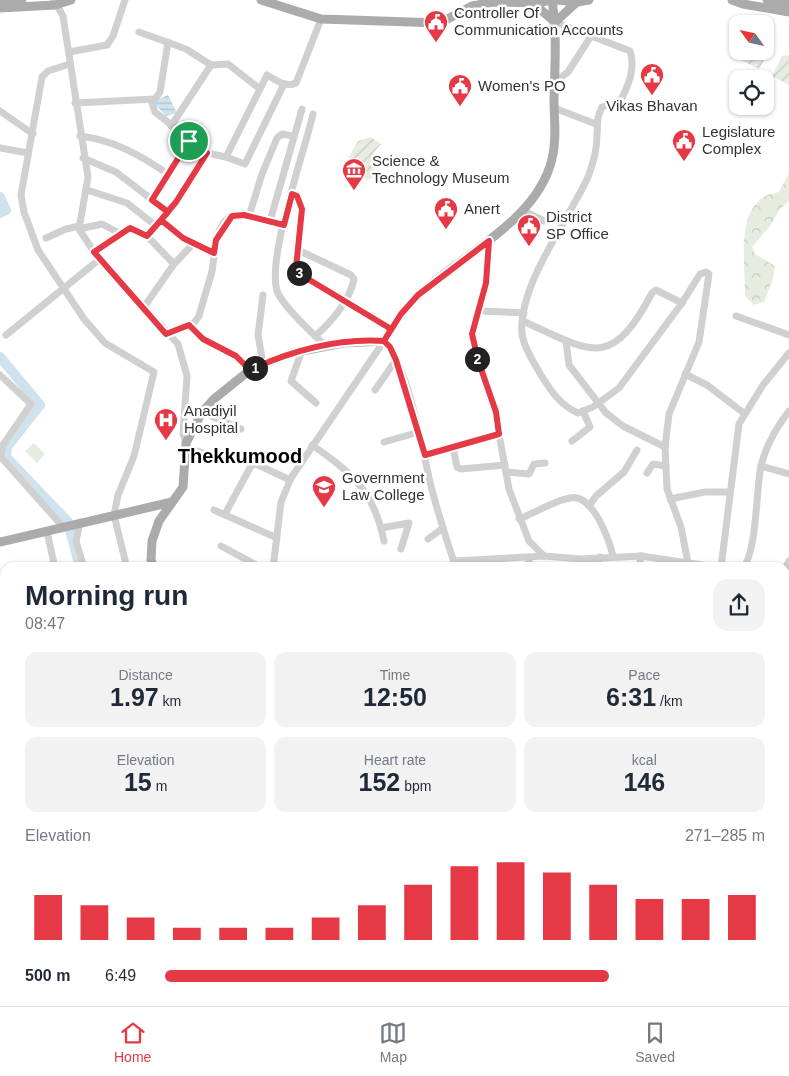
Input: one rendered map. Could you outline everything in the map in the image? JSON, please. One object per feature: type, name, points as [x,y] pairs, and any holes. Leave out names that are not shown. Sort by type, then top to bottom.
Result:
[{"type":"main road","points":[[0,1],[22,0]]},
{"type":"main road","points":[[0,8],[71,0]]},
{"type":"main road","points":[[152,562],[152,541],[159,520],[183,487],[186,445],[202,412],[214,399],[250,370],[302,350],[371,340],[384,341],[391,329],[418,295],[489,241],[522,210],[541,185],[552,161],[557,135],[554,108],[555,22],[551,0],[494,2],[472,6],[440,23],[321,19],[261,0]]},
{"type":"main road","points":[[556,0],[577,2],[589,0]]},
{"type":"main road","points":[[732,0],[742,4],[789,12]]},
{"type":"main road","points":[[767,0],[789,4]]},
{"type":"main road","points":[[534,2],[555,22]]},
{"type":"main road","points":[[555,22],[577,2]]},
{"type":"main road","points":[[0,542],[172,502]]},
{"type":"street","points":[[69,52],[108,45],[125,0]]},
{"type":"street","points":[[55,2],[63,16],[83,158],[88,177],[79,228],[94,252],[166,334],[178,344],[188,376],[183,434],[186,445],[208,455]]},
{"type":"street","points":[[226,156],[267,75],[290,86],[296,83],[321,19]]},
{"type":"street","points":[[555,22],[630,51],[633,61],[628,88],[620,102],[602,107],[596,124],[595,157],[590,170],[537,274],[523,317],[524,344],[551,391],[569,409],[578,413],[599,403],[628,378],[702,273],[709,274],[699,342],[668,414],[665,447],[667,489],[680,527],[688,562]]},
{"type":"street","points":[[139,32],[186,49],[212,65],[228,64],[260,89]]},
{"type":"street","points":[[554,82],[568,72],[591,36]]},
{"type":"street","points":[[75,103],[151,100],[160,92],[168,42]]},
{"type":"street","points":[[70,64],[48,71],[42,77],[33,134],[22,185],[24,212],[38,250],[63,289],[105,343],[154,372],[134,456],[118,495],[114,515],[125,562]]},
{"type":"street","points":[[170,126],[212,65]]},
{"type":"street","points":[[151,100],[152,109],[189,141],[207,153],[226,156],[245,164],[284,84]]},
{"type":"street","points":[[554,108],[596,124]]},
{"type":"street","points":[[270,222],[302,109]]},
{"type":"street","points":[[0,111],[33,134]]},
{"type":"street","points":[[313,114],[284,225],[277,261],[278,293],[326,346]]},
{"type":"street","points":[[249,216],[262,174],[278,138],[282,134],[293,136]]},
{"type":"street","points":[[80,136],[108,141],[141,156],[168,174]]},
{"type":"street","points":[[152,200],[189,141]]},
{"type":"street","points":[[0,148],[28,153]]},
{"type":"street","points":[[147,236],[168,212],[207,153]]},
{"type":"street","points":[[83,158],[116,172],[168,212]]},
{"type":"street","points":[[87,190],[126,203],[193,244],[214,253]]},
{"type":"street","points":[[292,194],[300,199],[302,209],[296,268],[298,273],[391,329]]},
{"type":"street","points":[[522,210],[544,221]]},
{"type":"street","points":[[166,334],[189,325],[199,316],[212,268],[216,240],[228,219],[237,215],[249,216],[284,225]]},
{"type":"street","points":[[46,238],[66,229],[102,224],[121,234]]},
{"type":"street","points":[[94,252],[130,228],[147,236],[174,264]]},
{"type":"street","points":[[489,241],[486,283],[480,311],[472,334],[478,360],[496,412],[505,468],[519,520],[529,541],[544,556]]},
{"type":"street","points":[[144,307],[174,264],[193,244]]},
{"type":"street","points":[[298,250],[353,276],[353,284],[345,300],[325,328],[315,336]]},
{"type":"street","points":[[6,335],[100,258]]},
{"type":"street","points":[[480,311],[523,317],[566,341],[597,349],[616,342],[638,320],[652,293],[656,290],[682,303]]},
{"type":"street","points":[[263,295],[258,335],[263,364]]},
{"type":"street","points":[[736,316],[789,335]]},
{"type":"street","points":[[189,325],[203,339],[236,356],[250,370]]},
{"type":"street","points":[[274,562],[281,502],[290,480],[384,341],[390,347],[396,360],[419,432],[431,488],[454,562]]},
{"type":"street","points":[[566,341],[569,365],[606,413],[616,421],[665,447]]},
{"type":"street","points":[[302,350],[291,381],[316,404]]},
{"type":"street","points":[[722,562],[737,432],[745,414],[763,385],[789,352]]},
{"type":"street","points":[[374,390],[396,360]]},
{"type":"street","points":[[685,374],[707,385],[745,414]]},
{"type":"street","points":[[0,375],[30,404],[2,442],[0,454],[3,461],[64,527]]},
{"type":"street","points":[[572,440],[590,427],[583,411]]},
{"type":"street","points":[[202,412],[241,429]]},
{"type":"street","points":[[748,560],[753,547],[756,496],[761,466],[774,431],[788,413]]},
{"type":"street","points":[[384,442],[419,432]]},
{"type":"street","points":[[425,455],[499,434]]},
{"type":"street","points":[[312,445],[359,482],[378,514],[384,541]]},
{"type":"street","points":[[453,447],[457,467],[461,470],[505,468],[529,474],[534,464],[545,463]]},
{"type":"street","points":[[589,506],[596,496],[624,472],[637,450]]},
{"type":"street","points":[[225,514],[251,466],[256,464],[290,480]]},
{"type":"street","points":[[647,473],[653,464],[666,466]]},
{"type":"street","points":[[761,466],[789,474]]},
{"type":"street","points":[[670,498],[705,492],[729,492]]},
{"type":"street","points":[[519,520],[569,498],[580,499],[589,506],[604,527],[613,556]]},
{"type":"street","points":[[214,510],[277,538]]},
{"type":"street","points":[[80,522],[76,542],[82,562]]},
{"type":"street","points":[[381,528],[409,523],[401,549]]},
{"type":"street","points":[[428,539],[443,528]]},
{"type":"street","points":[[47,532],[54,562]]},
{"type":"street","points":[[221,546],[251,562]]},
{"type":"street","points":[[480,562],[544,556],[581,559],[641,556],[670,562]]},
{"type":"street","points":[[640,562],[641,556]]},
{"type":"street","points":[[599,562],[600,557]]},
{"type":"green space","points":[[789,55],[789,85],[774,77],[774,72],[782,56]]},
{"type":"green space","points":[[742,60],[764,60],[759,69]]},
{"type":"green space","points":[[370,137],[381,144],[373,153],[376,158],[372,165],[377,175],[367,180],[352,172],[349,157],[358,141]]},
{"type":"green space","points":[[789,173],[789,201],[780,209],[770,226],[752,247],[755,254],[775,266],[773,279],[764,302],[754,305],[745,296],[744,250],[748,219],[754,206],[764,197],[779,192]]},
{"type":"green space","points":[[34,443],[45,454],[37,463],[25,451]]},
{"type":"water","points":[[168,95],[177,113],[166,116],[153,102]]},
{"type":"waterway","points":[[0,197],[6,210],[0,213]]},
{"type":"waterway","points":[[0,357],[40,405],[7,447],[6,457],[68,522],[78,562]]},
{"type":"place","name":"Controller Of Communication Accounts","points":[[436,43]]},
{"type":"place","name":"Vikas Bhavan","points":[[652,96]]},
{"type":"place","name":"Women's PO","points":[[460,107]]},
{"type":"place","name":"Legislature Complex","points":[[684,162]]},
{"type":"place","name":"Science & Technology Museum","points":[[354,191]]},
{"type":"place","name":"Anert","points":[[446,230]]},
{"type":"place","name":"District SP Office","points":[[529,247]]},
{"type":"place","name":"Anadiyil Hospital","points":[[166,441]]},
{"type":"place","name":"Government Law College","points":[[324,508]]},
{"type":"district","name":"Thekkumood","points":[[240,456]]},
{"type":"route","points":[[189,141],[152,200],[168,212],[161,220],[147,236],[130,228],[94,252],[154,318],[166,334],[189,325],[203,339],[223,347],[236,356],[250,370],[277,358],[305,350],[371,340],[384,341],[401,314],[418,295],[489,241],[486,283],[480,311],[472,334],[478,360],[496,412],[499,434],[425,455],[415,416],[396,360],[390,347],[384,341],[391,329],[298,273],[296,268],[302,209],[300,199],[297,196],[292,194],[284,225],[244,215],[232,216],[224,224],[216,240],[214,253],[204,251],[183,238],[161,220],[176,202],[207,153],[189,141]]}]
